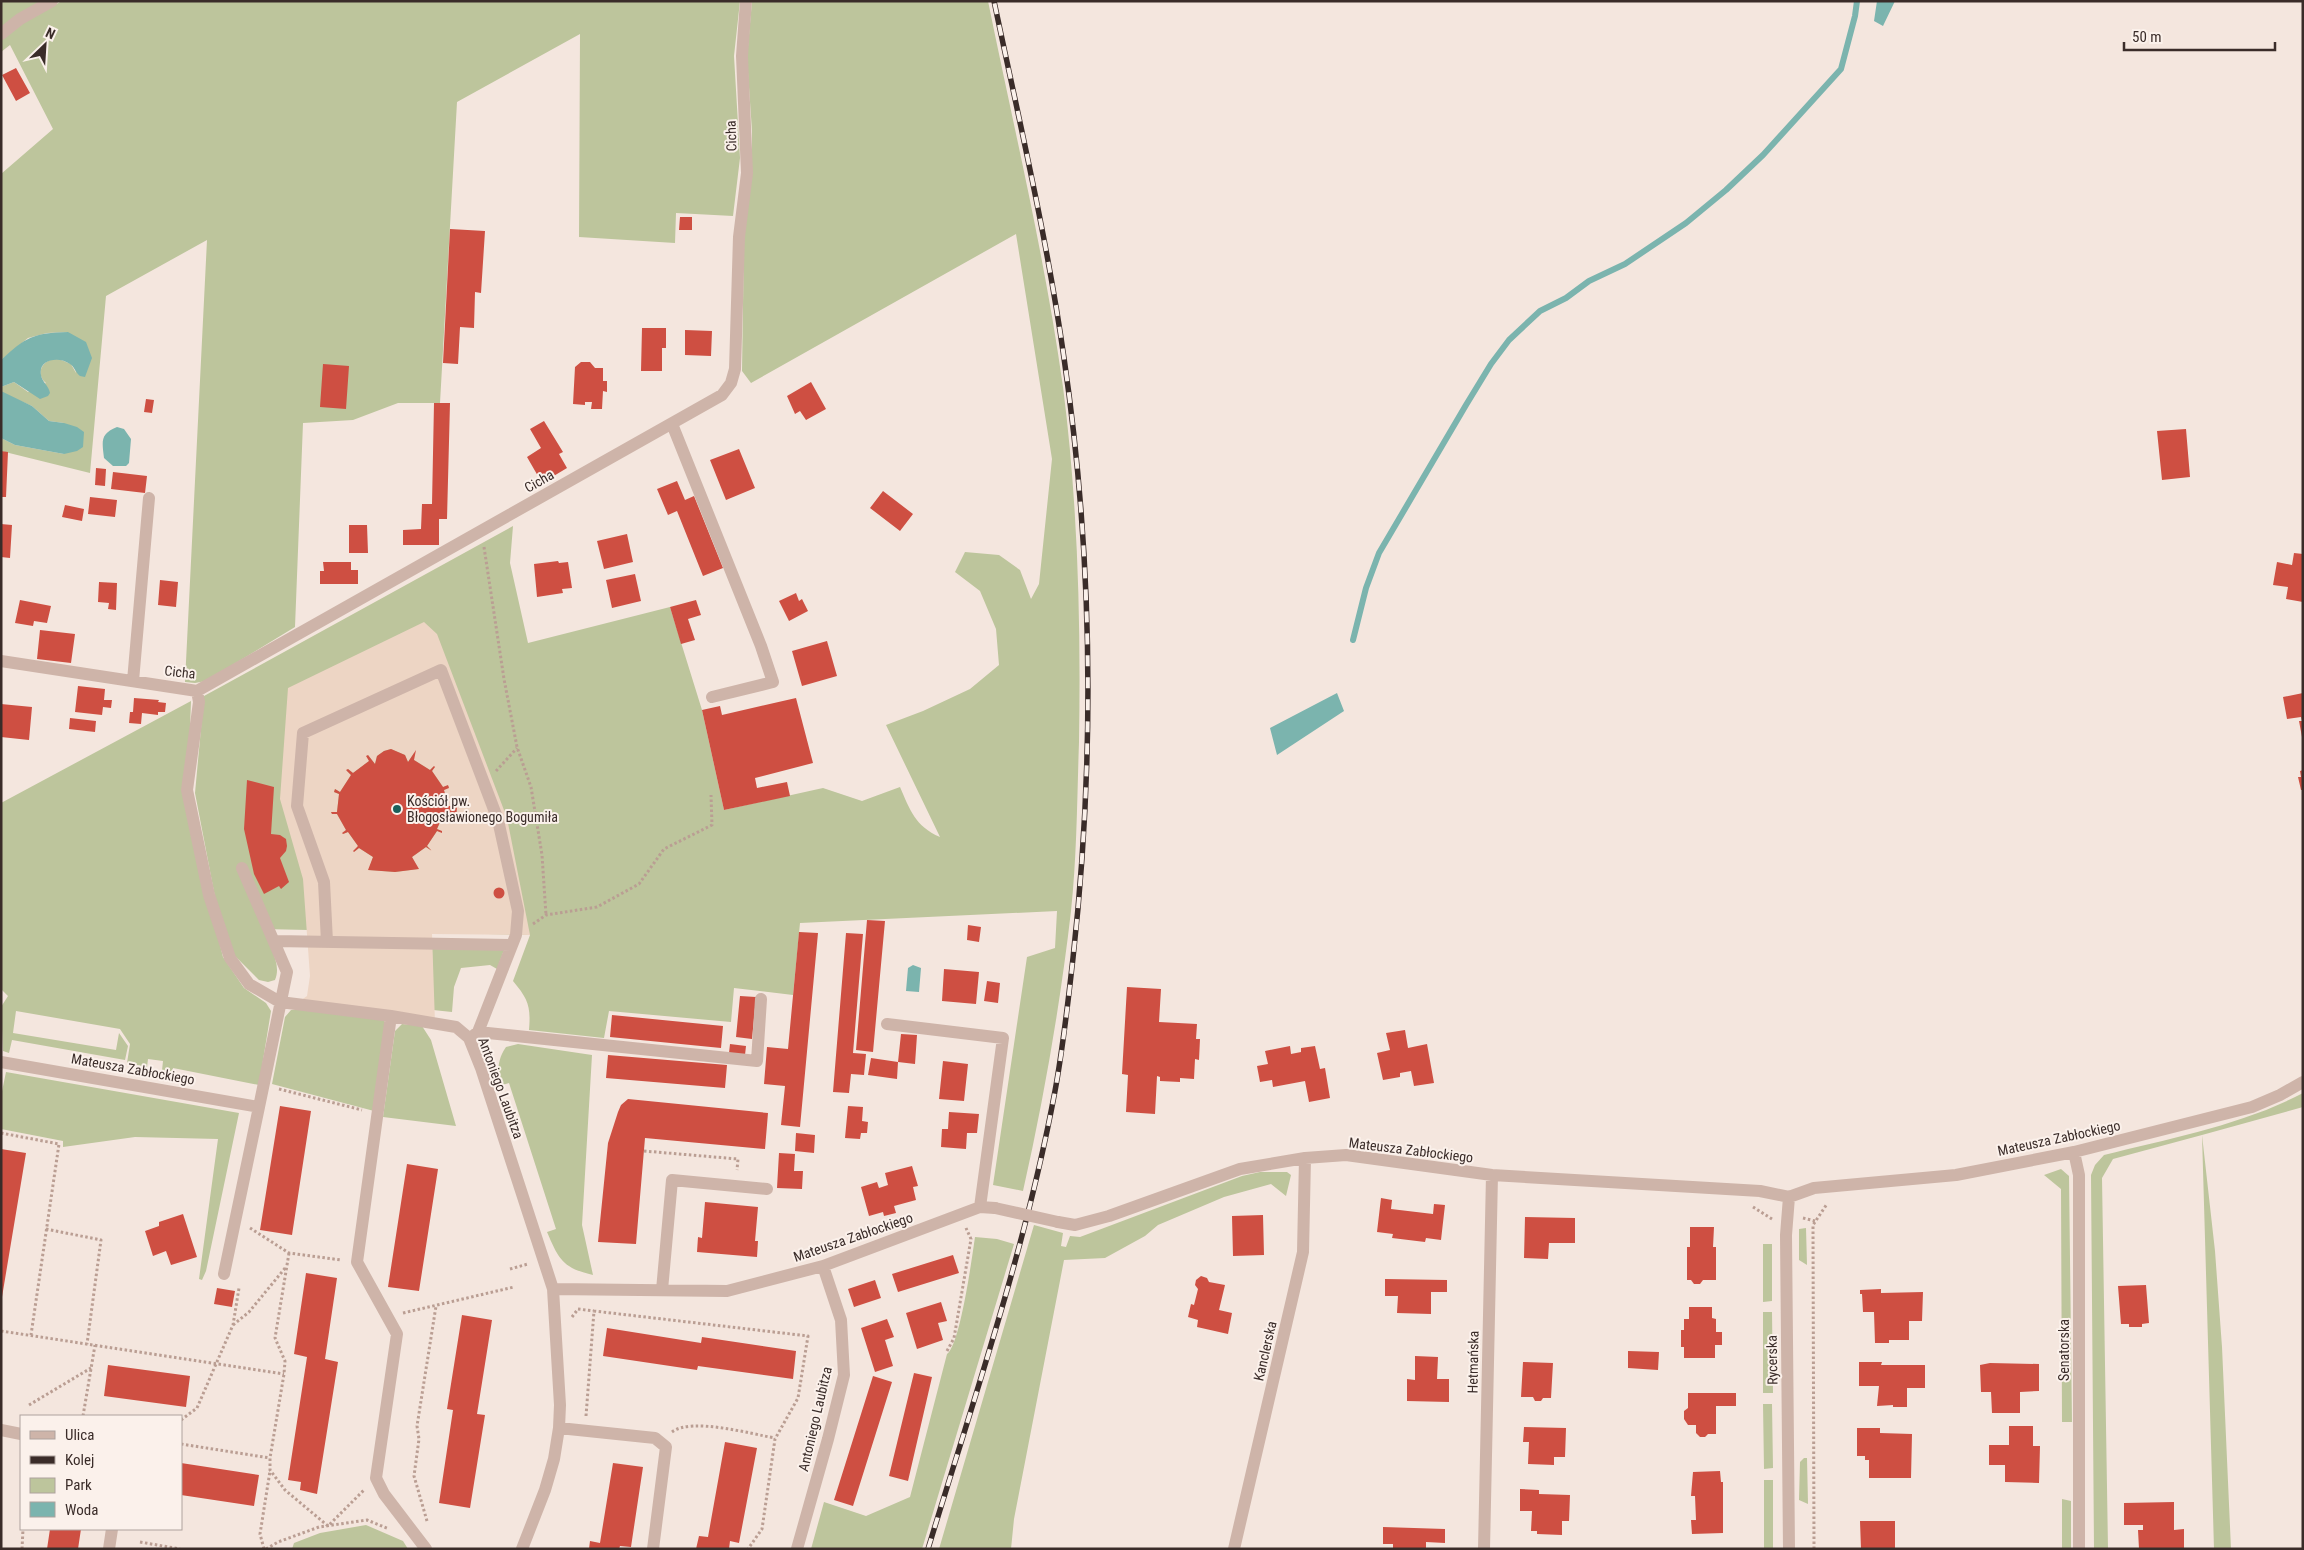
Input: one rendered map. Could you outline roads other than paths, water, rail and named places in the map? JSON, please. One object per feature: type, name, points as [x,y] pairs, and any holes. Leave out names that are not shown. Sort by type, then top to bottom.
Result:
[{"type":"street","points":[[1,34],[20,19],[52,1]]},
{"type":"street","name":"Cicha","points":[[1,660],[197,691],[722,395],[731,383],[735,368],[739,237],[747,173],[742,56],[746,1]]},
{"type":"street","points":[[672,424],[773,682],[712,697]]},
{"type":"street","points":[[133,681],[150,498]]},
{"type":"street","points":[[327,942],[324,882],[297,806],[303,733],[441,670],[498,820],[518,911],[514,940],[474,1035],[757,1061],[761,999]]},
{"type":"street","name":"Antoniego Laubitza","points":[[197,691],[199,702],[187,790],[209,895],[230,958],[249,984],[280,1002],[392,1016],[456,1027],[474,1035],[489,1089],[553,1289],[560,1405],[559,1428],[554,1459],[545,1490],[522,1549]]},
{"type":"street","points":[[224,1274],[287,972],[242,868]]},
{"type":"street","points":[[275,941],[514,940]]},
{"type":"street","points":[[392,1016],[357,1262],[397,1334],[376,1478],[384,1494],[426,1549]]},
{"type":"street","points":[[888,1024],[1004,1038],[980,1206]]},
{"type":"street","name":"Mateusza Zabłockiego","points":[[1,1062],[259,1107]]},
{"type":"street","name":"Mateusza Zabłockiego","points":[[553,1289],[727,1291],[823,1266],[980,1206],[1075,1225],[1109,1216],[1240,1169],[1305,1158],[1346,1155],[1492,1175],[1760,1191],[1789,1197],[1814,1188],[1956,1175],[2074,1152],[2252,1106],[2280,1095],[2303,1082]]},
{"type":"street","name":"Senatorska","points":[[2074,1152],[2079,1175],[2080,1549]]},
{"type":"street","name":"Kanclerska","points":[[1234,1549],[1303,1252],[1305,1158]]},
{"type":"street","name":"Hetmańska","points":[[1484,1549],[1492,1175]]},
{"type":"street","points":[[662,1290],[672,1180],[767,1189]]},
{"type":"street","name":"Rycerska","points":[[1789,1197],[1786,1235],[1789,1549]]},
{"type":"street","name":"Antoniego Laubitza","points":[[797,1549],[844,1375],[841,1320],[823,1266]]},
{"type":"street","points":[[559,1428],[655,1438],[666,1447],[653,1549]]},
{"type":"street","points":[[1,1430],[20,1434]]},
{"type":"street","points":[[109,1549],[112,1530]]},
{"type":"water","points":[[1877,1],[1895,1],[1883,26],[1874,21]]},
{"type":"water","points":[[68,332],[86,342],[92,358],[85,377],[80,376],[70,364],[60,360],[50,360],[43,365],[41,370],[41,375],[50,393],[48,396],[40,399],[14,382],[1,387],[1,360],[17,346],[38,335]]},
{"type":"water","points":[[1,391],[32,406],[49,421],[77,427],[84,432],[83,447],[77,451],[64,454],[15,445],[1,438]]},
{"type":"water","points":[[117,427],[124,429],[131,439],[129,463],[126,466],[113,466],[104,458],[103,439],[108,432]]},
{"type":"water","points":[[1337,693],[1344,711],[1277,755],[1270,728]]},
{"type":"water","points":[[913,965],[921,968],[919,992],[906,991],[908,968]]},
{"type":"waterway","points":[[1353,640],[1366,588],[1379,553],[1491,364],[1509,340],[1540,311],[1566,298],[1589,281],[1625,264],[1686,223],[1726,190],[1763,155],[1841,69],[1857,1]]},
{"type":"railway","points":[[928,1549],[998,1322],[1043,1149],[1063,1042],[1073,958],[1085,808],[1088,658],[1081,508],[1074,433],[1049,268],[994,1]]},
{"type":"place","name":"Kościół pw. Błogosławionego Bogumiła","points":[[397,809]]}]
